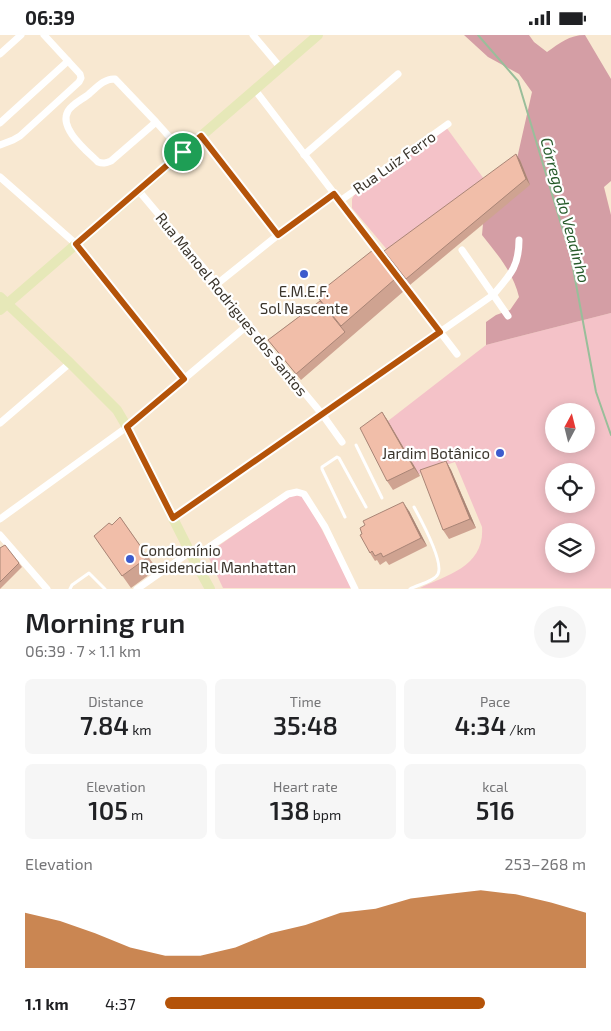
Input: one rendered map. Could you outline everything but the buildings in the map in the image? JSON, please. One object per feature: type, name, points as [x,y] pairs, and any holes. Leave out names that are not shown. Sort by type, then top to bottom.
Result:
[{"type":"street","points":[[0,54],[21,35]]},
{"type":"street","points":[[0,145],[20,136],[79,82],[81,78],[80,74],[44,35]]},
{"type":"street","points":[[253,35],[280,67]]},
{"type":"street","points":[[210,589],[117,410],[70,363],[2,304],[76,244],[318,35]]},
{"type":"street","points":[[0,123],[68,61]]},
{"type":"street","points":[[304,155],[398,74]]},
{"type":"street","points":[[156,122],[111,161],[102,163],[98,162],[71,134],[67,127],[66,118],[69,109],[107,79],[112,79],[118,81],[156,122],[183,152]]},
{"type":"street","points":[[255,90],[457,354]]},
{"type":"street","name":"Rua Luiz Ferro","points":[[340,201],[448,124]]},
{"type":"street","points":[[201,136],[278,235]]},
{"type":"street","points":[[0,177],[76,244],[184,379]]},
{"type":"street","name":"Rua Manoel Rodrigues dos Santos","points":[[138,190],[217,284],[322,414],[342,442]]},
{"type":"street","points":[[217,284],[278,235],[334,194]]},
{"type":"street","points":[[173,518],[493,295],[507,279],[517,262],[519,240]]},
{"type":"street","points":[[462,249],[508,316]]},
{"type":"street","points":[[0,519],[127,427],[249,324]]},
{"type":"street","points":[[0,423],[70,363]]},
{"type":"street","points":[[137,589],[288,494],[297,492],[304,494],[325,527],[355,589]]},
{"type":"street","points":[[0,535],[47,589]]},
{"type":"lane","points":[[356,445],[382,499]]},
{"type":"lane","points":[[345,517],[322,469],[322,467],[337,457],[366,507]]},
{"type":"lane","points":[[410,589],[433,579],[438,573],[439,567],[432,543],[414,507]]},
{"type":"lane","points":[[70,589],[72,585],[89,573],[105,589]]},
{"type":"shaded area","points":[[464,35],[529,35],[534,42],[547,52],[569,38],[585,35],[611,79],[611,181],[604,187],[611,215],[611,313],[486,345],[486,322],[496,315],[510,310],[519,297],[509,271],[482,235],[484,212],[516,163],[532,92],[519,74],[488,57]]},
{"type":"shaded area","points":[[446,127],[484,179],[389,252],[352,208],[352,199],[354,195]]},
{"type":"shaded area","name":"Jardim Botânico","points":[[611,313],[611,588],[420,588],[453,573],[471,560],[478,551],[482,527],[455,462],[407,478],[375,431],[486,345]]},
{"type":"shaded area","points":[[304,496],[353,588],[223,588],[207,554],[288,497]]},
{"type":"waterway","name":"Córrego do Veadinho","points":[[478,35],[518,81],[571,257],[596,392],[611,435]]},
{"type":"place","name":"E.M.E.F. Sol Nascente","points":[[304,274]]},
{"type":"place","name":"Jardim Botânico","points":[[500,453]]},
{"type":"place","name":"Condomínio Residencial Manhattan","points":[[130,559]]},
{"type":"route","points":[[201,136],[278,235],[334,194],[440,332],[173,518],[127,427],[184,379],[76,244],[183,152],[201,136]]}]
